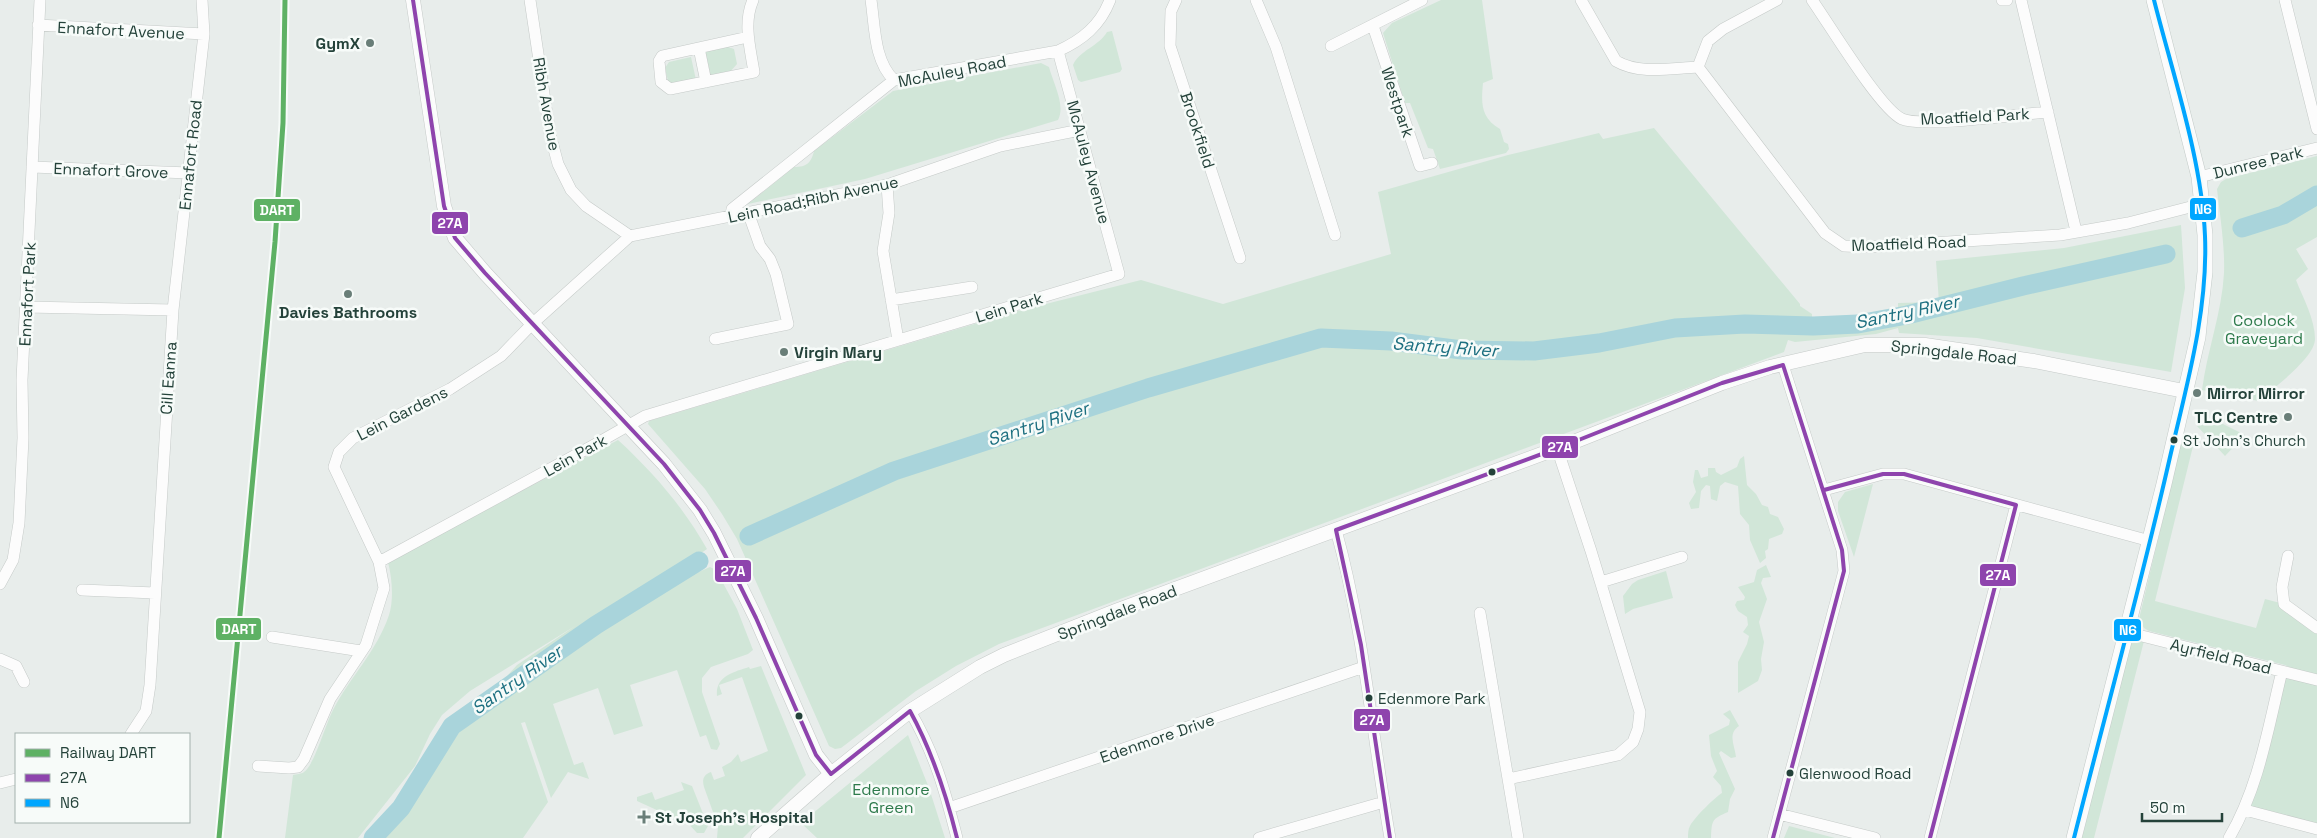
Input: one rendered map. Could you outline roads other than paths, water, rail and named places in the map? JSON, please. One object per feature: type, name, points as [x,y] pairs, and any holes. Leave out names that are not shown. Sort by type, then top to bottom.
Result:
[{"type":"main road","points":[[2074,838],[2150,541],[2198,338],[2205,272],[2205,235],[2199,177],[2154,0]]},
{"type":"street","name":"Ennafort Park","points":[[0,584],[13,560],[19,523],[26,308],[40,0]]},
{"type":"street","name":"Ennafort Road","points":[[173,310],[204,34],[202,0]]},
{"type":"street","points":[[413,0],[432,136],[449,222],[455,238],[532,324],[664,464],[700,510],[714,533],[756,618],[816,755],[831,774]]},
{"type":"street","name":"Ribh Avenue","points":[[530,0],[550,134],[558,164],[571,190],[586,206],[630,236]]},
{"type":"street","points":[[748,37],[662,56],[659,61],[661,82],[670,89],[754,72],[748,37],[747,13],[753,0]]},
{"type":"street","points":[[871,0],[884,71],[894,80]]},
{"type":"street","name":"McAuley Road","points":[[731,216],[732,209],[894,80],[1058,50],[1079,41],[1104,15],[1110,0]]},
{"type":"street","name":"Brookfield","points":[[1176,0],[1171,11],[1170,46],[1240,258]]},
{"type":"street","points":[[1256,0],[1276,47],[1335,235]]},
{"type":"street","points":[[1332,46],[1422,0]]},
{"type":"street","points":[[1581,0],[1616,60],[1624,66],[1637,69],[1698,67],[1708,41],[1723,29],[1777,0]]},
{"type":"street","name":"Moatfield Park","points":[[1812,0],[1884,104],[1903,119],[1932,122],[2048,112]]},
{"type":"street","points":[[2002,0],[2007,0]]},
{"type":"street","points":[[2021,0],[2076,231]]},
{"type":"street","name":"Dunree Park","points":[[2285,0],[2317,129]]},
{"type":"street","name":"Ennafort Avenue","points":[[38,25],[204,34]]},
{"type":"street","name":"Westpark","points":[[1373,26],[1420,166],[1432,163]]},
{"type":"street","points":[[699,48],[706,82]]},
{"type":"street","name":"McAuley Avenue","points":[[1058,50],[1120,274]]},
{"type":"street","name":"Moatfield Road","points":[[1698,67],[1824,233],[1844,246],[1869,247],[2060,235],[2076,231],[2086,232],[2202,204]]},
{"type":"street","name":"Lein Road;Ribh Avenue","points":[[630,236],[887,185],[1000,146],[1080,130]]},
{"type":"street","name":"Dunree Park","points":[[2199,177],[2317,148]]},
{"type":"street","name":"Ennafort Grove","points":[[32,167],[189,173]]},
{"type":"street","points":[[887,185],[889,213],[883,251],[898,340]]},
{"type":"street","points":[[715,339],[788,324],[776,274],[770,259],[760,246],[748,212]]},
{"type":"street","name":"Lein Gardens","points":[[258,766],[298,767],[304,760],[330,699],[366,645],[381,603],[384,588],[378,562],[334,467],[340,452],[353,438],[450,390],[501,356],[532,324],[630,236]]},
{"type":"street","name":"Lein Park","points":[[378,562],[645,416],[1120,274]]},
{"type":"street","name":"Lein Park","points":[[891,300],[972,287]]},
{"type":"street","points":[[26,308],[173,310]]},
{"type":"street","name":"Cill Eanna","points":[[132,733],[146,711],[150,685],[173,310]]},
{"type":"street","name":"Springdale Road","points":[[758,838],[831,774],[910,711],[980,667],[1004,655],[1118,610],[1557,448],[1722,383],[1783,365],[1865,345],[1925,345],[2050,364],[2184,391]]},
{"type":"street","points":[[1772,838],[1844,570],[1842,550],[1783,365]]},
{"type":"street","points":[[1508,779],[1605,760],[1618,755],[1633,742],[1638,729],[1640,712],[1557,448]]},
{"type":"street","points":[[1824,490],[1883,474],[1904,474],[2150,541]]},
{"type":"street","points":[[1930,838],[2016,505]]},
{"type":"street","points":[[1336,530],[1344,560],[1364,667],[1390,838]]},
{"type":"street","points":[[1600,582],[1682,556]]},
{"type":"street","points":[[2288,556],[2282,588],[2284,604],[2317,628]]},
{"type":"street","points":[[82,590],[155,593]]},
{"type":"street","points":[[1480,614],[1518,838]]},
{"type":"street","name":"Ayrfield Road","points":[[2126,632],[2317,680]]},
{"type":"street","points":[[272,637],[361,651]]},
{"type":"street","points":[[0,659],[16,666],[24,682]]},
{"type":"street","name":"Edenmore Drive","points":[[949,808],[1364,667]]},
{"type":"street","points":[[2229,838],[2245,810],[2254,786],[2282,671]]},
{"type":"street","points":[[910,711],[927,741],[957,838]]},
{"type":"street","points":[[0,783],[15,779]]},
{"type":"street","points":[[1258,838],[1384,802]]},
{"type":"street","points":[[2245,810],[2317,829]]},
{"type":"street","points":[[1779,814],[1875,838]]},
{"type":"waterway","name":"Santry River","points":[[2242,228],[2283,215],[2317,195]]},
{"type":"waterway","name":"Santry River","points":[[749,536],[894,471],[1148,388],[1321,338],[1391,341],[1462,350],[1534,351],[1599,343],[1675,328],[1745,324],[1813,326],[1858,324],[1907,315],[2023,286],[2166,254]]},
{"type":"waterway","name":"Santry River","points":[[373,838],[401,808],[452,726],[596,625],[699,561]]},
{"type":"rail line","name":"DART","points":[[219,838],[275,242],[283,123],[285,0]]},
{"type":"place","name":"GymX","points":[[370,43]]},
{"type":"place","name":"Davies Bathrooms","points":[[348,294]]},
{"type":"place","name":"Virgin Mary","points":[[784,352]]},
{"type":"place","name":"Mirror Mirror","points":[[2197,393]]},
{"type":"place","name":"TLC Centre","points":[[2288,417]]},
{"type":"place","name":"St John's Church","points":[[2174,440]]},
{"type":"place","name":"Edenmore Park","points":[[1369,698]]},
{"type":"place","name":"Glenwood Road","points":[[1790,773]]},
{"type":"place","name":"St Joseph's Hospital","points":[[644,817]]},
{"type":"park label","name":"Coolock Graveyard","points":[[2264,329]]},
{"type":"park label","name":"Edenmore Green","points":[[891,798]]}]
